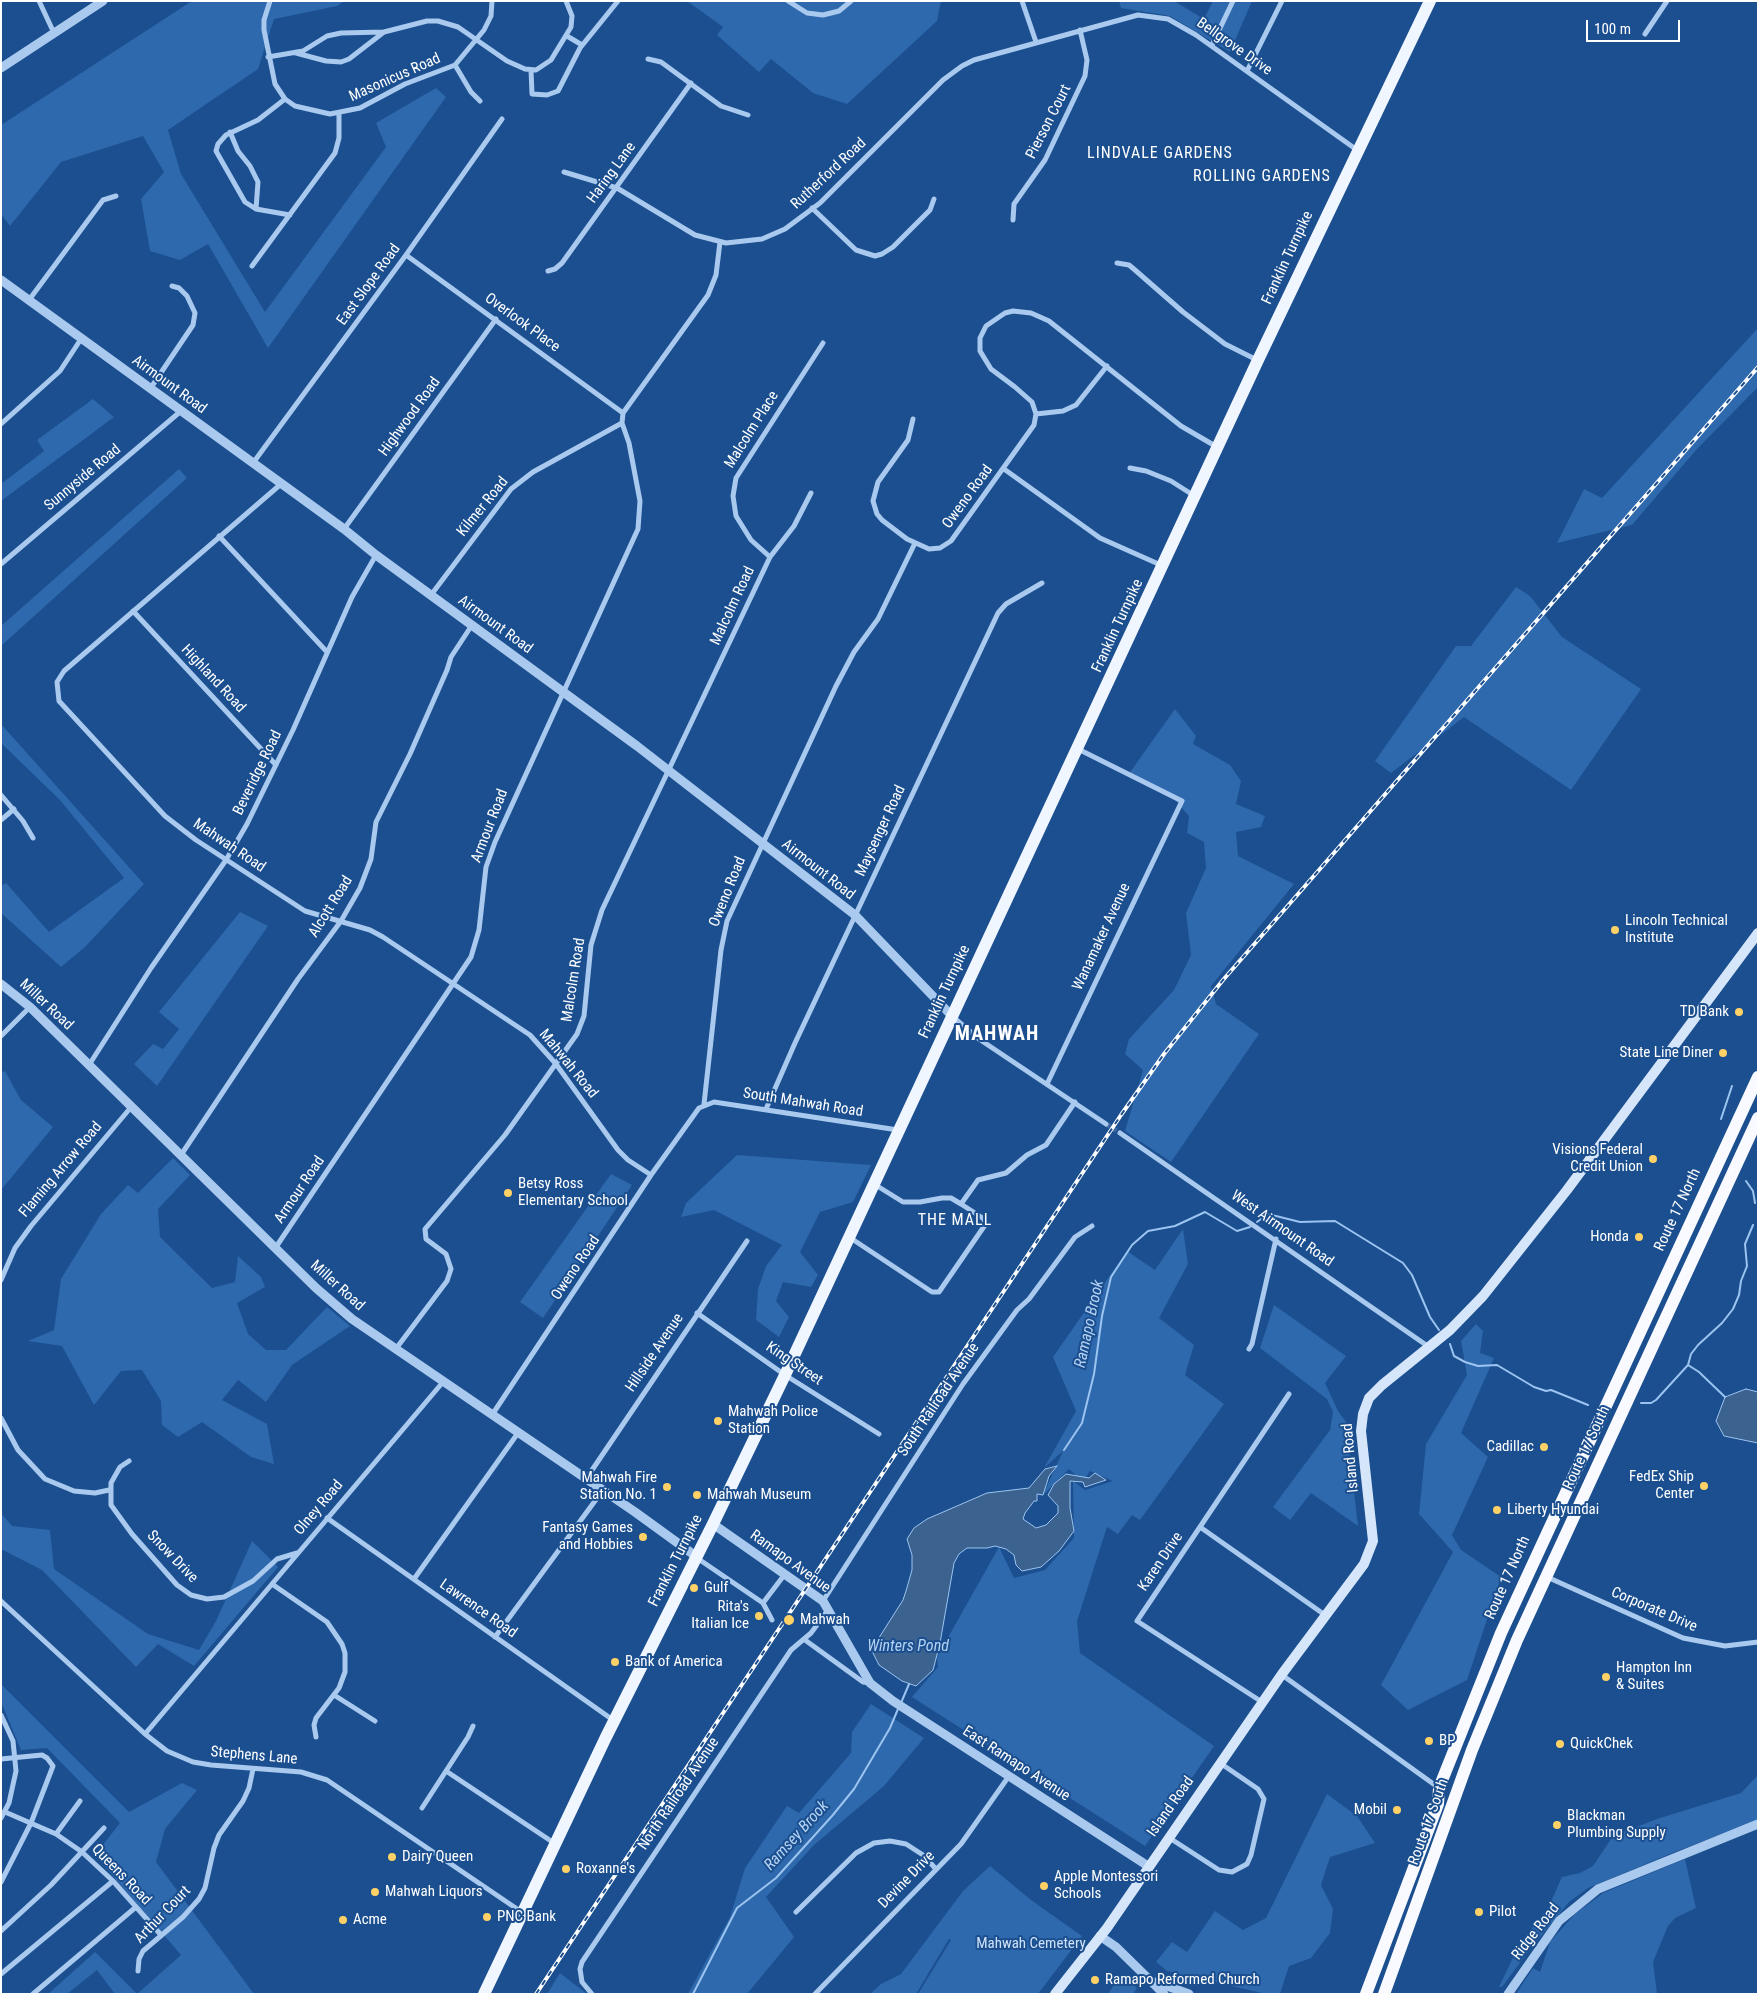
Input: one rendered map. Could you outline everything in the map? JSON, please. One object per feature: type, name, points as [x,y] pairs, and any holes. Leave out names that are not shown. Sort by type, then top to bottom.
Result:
[{"type":"highway","name":"Route 17 North","points":[[1366,1994],[1438,1804],[1439,1788],[1532,1562],[1758,1077]]},
{"type":"highway","name":"Route 17 South","points":[[1384,1994],[1472,1750],[1545,1576],[1758,1118]]},
{"type":"main road","name":"Franklin Turnpike","points":[[484,1994],[614,1721],[697,1557],[785,1375],[848,1236],[874,1184],[1258,360],[1430,1]]},
{"type":"main road","name":"Island Road","points":[[1055,1994],[1100,1936],[1262,1702],[1364,1564],[1373,1540],[1361,1431],[1365,1406],[1375,1391],[1430,1347],[1483,1296],[1567,1190],[1758,933]]},
{"type":"street","points":[[39,1],[54,33]]},
{"type":"street","points":[[1,68],[103,1]]},
{"type":"street","points":[[270,1],[264,25],[268,57],[275,84],[285,99],[258,120],[230,132],[218,144],[216,151],[245,202],[256,209],[290,215]]},
{"type":"street","name":"Masonicus Road","points":[[285,99],[303,109],[339,114],[371,104],[405,84],[454,65],[477,41],[491,16],[492,1]]},
{"type":"street","points":[[268,57],[296,53],[328,36],[341,33],[384,32],[427,21],[438,21],[458,27],[506,61],[530,70],[544,67],[551,60],[566,36],[572,16],[566,1]]},
{"type":"street","points":[[530,70],[532,94],[553,93],[561,87],[582,45],[618,1]]},
{"type":"street","points":[[788,1],[807,13],[823,15],[839,11],[851,1]]},
{"type":"street","points":[[1022,1],[1036,42]]},
{"type":"street","points":[[1212,46],[1233,1]]},
{"type":"street","points":[[1247,71],[1282,1]]},
{"type":"street","points":[[1645,34],[1667,1]]},
{"type":"street","name":"Bellgrove Drive","points":[[1036,42],[1127,17],[1160,17],[1175,22],[1212,46],[1357,150]]},
{"type":"street","name":"Pierson Court","points":[[1013,220],[1014,204],[1046,160],[1085,76],[1087,60],[1080,30]]},
{"type":"street","points":[[296,53],[326,61],[341,62],[349,59],[384,32]]},
{"type":"street","points":[[566,36],[582,45]]},
{"type":"street","name":"Rutherford Road","points":[[564,172],[617,188],[685,231],[720,242],[752,241],[774,235],[796,222],[812,208],[951,74],[974,60],[1036,42]]},
{"type":"street","points":[[648,59],[661,62],[721,106],[748,116]]},
{"type":"street","points":[[454,65],[471,92],[480,101]]},
{"type":"street","name":"Haring Lane","points":[[548,271],[555,269],[562,263],[691,83]]},
{"type":"street","points":[[252,266],[335,152],[339,138],[339,114]]},
{"type":"street","name":"East Slope Road","points":[[253,464],[406,255],[502,119]]},
{"type":"street","points":[[230,132],[238,151],[255,175],[258,186],[256,209]]},
{"type":"street","points":[[29,300],[103,200],[116,196]]},
{"type":"street","points":[[812,208],[856,250],[875,256],[893,247],[930,210],[934,199]]},
{"type":"street","points":[[623,413],[708,295],[716,275],[720,242]]},
{"type":"street","name":"Overlook Place","points":[[406,255],[623,413]]},
{"type":"street","points":[[1117,263],[1128,265],[1135,270],[1183,312],[1225,344],[1258,360]]},
{"type":"street","name":"Airmount Road","points":[[1,280],[344,529],[376,555],[669,771],[855,915],[952,1016]]},
{"type":"street","points":[[150,389],[193,325],[195,313],[187,296],[179,288],[172,286]]},
{"type":"street","points":[[1107,366],[1076,405],[1063,411],[1036,414],[1032,402],[991,369],[982,358],[980,345],[982,332],[998,316],[1022,311],[1041,316],[1107,366],[1180,426],[1218,448]]},
{"type":"street","name":"Highwood Road","points":[[344,529],[496,319]]},
{"type":"street","points":[[1,424],[60,371],[81,339]]},
{"type":"street","name":"Malcolm Place","points":[[770,557],[751,540],[736,516],[733,496],[736,478],[823,342]]},
{"type":"street","name":"Sunnyside Road","points":[[1,564],[180,411]]},
{"type":"street","name":"Armour Road","points":[[276,1247],[453,984],[475,947],[486,867],[495,842],[634,539],[640,520],[640,501],[629,443],[622,423],[623,413]]},
{"type":"street","name":"Oweno Road","points":[[492,1415],[651,1175],[695,1112],[704,1104],[723,935],[727,921],[844,670],[878,619],[915,543],[933,549],[951,541],[1032,430],[1036,414]]},
{"type":"street","points":[[914,419],[908,440],[878,482],[872,501],[877,514],[882,520],[915,543]]},
{"type":"street","name":"Kilmer Road","points":[[431,595],[511,489],[532,472],[622,423]]},
{"type":"street","points":[[1130,468],[1146,471],[1171,481],[1195,496]]},
{"type":"street","points":[[1004,469],[1100,538],[1163,566]]},
{"type":"street","name":"Mahwah Road","points":[[281,484],[64,671],[58,682],[59,701],[165,816],[226,860],[305,911],[370,930],[530,1035],[556,1064],[618,1150],[628,1160],[651,1175]]},
{"type":"street","name":"Malcolm Road","points":[[395,1350],[447,1281],[452,1269],[446,1254],[426,1239],[425,1229],[496,1146],[556,1064],[581,1025],[587,965],[596,925],[770,557],[794,526],[811,493]]},
{"type":"street","points":[[219,536],[327,652]]},
{"type":"street","name":"Beveridge Road","points":[[89,1065],[151,968],[226,860],[247,824],[327,652],[376,555]]},
{"type":"street","name":"Maysenger Road","points":[[766,1109],[791,1051],[998,614],[1006,604],[1042,583]]},
{"type":"street","name":"Highland Road","points":[[133,611],[276,765]]},
{"type":"street","name":"Alcott Road","points":[[182,1155],[293,987],[341,921],[366,873],[376,822],[410,754],[448,670],[451,657],[472,625]]},
{"type":"street","name":"Wanamaker Avenue","points":[[1046,1084],[1182,801],[1078,748]]},
{"type":"street","points":[[1,795],[14,809],[33,838]]},
{"type":"street","points":[[1,820],[14,809]]},
{"type":"street","name":"Miller Road","points":[[1,984],[30,1007],[334,1304],[395,1350],[603,1490],[697,1557]]},
{"type":"street","points":[[1,1036],[30,1007]]},
{"type":"street","points":[[952,1016],[979,1039],[1106,1124]]},
{"type":"street","name":"South Mahwah Road","points":[[704,1104],[714,1102],[898,1130]]},
{"type":"street","points":[[962,1204],[978,1180],[1006,1173],[1027,1155],[1046,1145],[1075,1102]]},
{"type":"street","name":"Flaming Arrow Road","points":[[1,1280],[15,1248],[31,1226],[132,1106]]},
{"type":"street","name":"West Airmount Road","points":[[1120,1134],[1430,1347]]},
{"type":"street","points":[[848,1236],[932,1292],[939,1292],[985,1226],[984,1219],[951,1198],[903,1202],[874,1184]]},
{"type":"street","name":"South Railroad Avenue","points":[[822,1601],[963,1384],[1017,1310],[1029,1299],[1075,1237],[1092,1226]]},
{"type":"street","points":[[1249,1349],[1252,1344],[1276,1240]]},
{"type":"street","name":"Hillside Avenue","points":[[586,1479],[746,1241]]},
{"type":"street","name":"King Street","points":[[697,1313],[785,1375],[878,1434]]},
{"type":"street","name":"Olney Road","points":[[145,1734],[442,1382]]},
{"type":"street","name":"Karen Drive","points":[[1262,1702],[1137,1621],[1289,1394]]},
{"type":"street","points":[[1,1418],[18,1450],[45,1479],[74,1491],[95,1492],[109,1490],[117,1472],[129,1461]]},
{"type":"street","points":[[414,1579],[518,1433]]},
{"type":"street","name":"Snow Drive","points":[[109,1490],[114,1510],[132,1534],[177,1585],[199,1598],[215,1599],[234,1593],[253,1581],[277,1559],[296,1553]]},
{"type":"street","points":[[495,1637],[603,1490]]},
{"type":"street","name":"Lawrence Road","points":[[327,1518],[614,1721]]},
{"type":"street","name":"Ramapo Avenue","points":[[713,1524],[822,1601],[870,1683]]},
{"type":"street","points":[[1200,1527],[1325,1615]]},
{"type":"street","points":[[697,1557],[763,1603],[772,1620]]},
{"type":"street","points":[[763,1603],[785,1574]]},
{"type":"street","name":"Corporate Drive","points":[[1545,1576],[1683,1638],[1725,1646],[1758,1642]]},
{"type":"street","points":[[272,1584],[327,1622],[342,1644],[346,1663],[342,1680],[334,1695],[316,1718],[314,1725],[316,1737]]},
{"type":"street","name":"Stephens Lane","points":[[1,1601],[145,1734],[167,1751],[194,1762],[301,1772],[327,1780],[524,1913]]},
{"type":"street","points":[[828,1609],[805,1640],[863,1682],[870,1683]]},
{"type":"street","name":"North Railroad Avenue","points":[[592,1994],[582,1982],[580,1969],[582,1962],[791,1650],[805,1640]]},
{"type":"street","points":[[1282,1674],[1439,1788]]},
{"type":"street","name":"East Ramapo Avenue","points":[[870,1683],[908,1711],[1148,1866]]},
{"type":"street","points":[[334,1695],[375,1721]]},
{"type":"street","points":[[1,1715],[13,1741],[15,1757],[15,1784],[1,1818]]},
{"type":"street","points":[[422,1808],[473,1726]]},
{"type":"street","points":[[1,1759],[42,1755],[53,1766],[31,1823],[1,1882]]},
{"type":"street","points":[[1168,1837],[1219,1870],[1232,1872],[1247,1864],[1251,1855],[1264,1799],[1258,1789],[1220,1763]]},
{"type":"street","name":"Arthur Court","points":[[138,1970],[139,1959],[143,1951],[199,1899],[204,1888],[216,1842],[243,1801],[249,1788],[253,1769]]},
{"type":"street","points":[[446,1771],[555,1845]]},
{"type":"street","name":"Devine Drive","points":[[814,1994],[935,1868],[961,1844],[1009,1776]]},
{"type":"street","points":[[56,1834],[80,1802]]},
{"type":"street","name":"Queens Road","points":[[4,1812],[56,1834],[82,1852],[113,1881],[161,1935]]},
{"type":"street","name":"Ridge Road","points":[[1508,1994],[1548,1934],[1584,1898],[1614,1882],[1758,1824]]},
{"type":"street","points":[[1,1931],[104,1828]]},
{"type":"street","points":[[796,1912],[856,1853],[874,1843],[890,1841],[906,1844],[923,1854],[935,1868]]},
{"type":"street","points":[[1,1974],[113,1881]]},
{"type":"street","points":[[33,1994],[136,1907]]},
{"type":"street","points":[[1100,1936],[1116,1947],[1164,1994]]},
{"type":"street","points":[[1149,1979],[1189,1994]]},
{"type":"green space","points":[[192,1],[344,1],[337,6],[274,19],[258,69],[168,130],[181,174],[265,312],[386,147],[376,123],[436,88],[446,97],[268,348],[208,244],[180,260],[150,251],[141,199],[164,172],[143,136],[61,162],[10,226],[1,214],[1,125]]},
{"type":"green space","points":[[687,1],[941,1],[937,21],[847,104],[813,93],[771,59],[759,72],[717,35],[723,27]]},
{"type":"green space","points":[[1119,1],[1174,1],[1204,19],[1213,1],[1252,1],[1230,52],[1170,16],[1121,8]]},
{"type":"green space","points":[[1758,328],[1758,387],[1696,450],[1632,525],[1557,543],[1584,489],[1602,498]]},
{"type":"green space","points":[[93,399],[114,417],[1,501],[1,484],[44,451],[37,440]]},
{"type":"green space","points":[[179,469],[187,478],[1,646],[1,626]]},
{"type":"green space","points":[[1516,587],[1530,596],[1562,637],[1641,689],[1571,790],[1464,717],[1391,773],[1375,761],[1456,646],[1471,646]]},
{"type":"green space","points":[[1175,709],[1196,736],[1193,744],[1230,765],[1241,781],[1236,804],[1265,816],[1261,827],[1236,832],[1238,856],[1294,884],[1211,986],[1216,1004],[1259,1034],[1171,1162],[1125,1131],[1143,1070],[1125,1054],[1129,1039],[1174,990],[1191,955],[1186,913],[1206,868],[1204,842],[1187,833],[1189,816],[1174,799],[1128,775]]},
{"type":"green space","points":[[1,724],[144,884],[85,947],[61,967],[1,913],[1,886],[6,883],[49,932],[124,878],[60,800],[1,743]]},
{"type":"green space","points":[[240,912],[268,926],[157,1086],[134,1064],[153,1044],[163,1049],[179,1029],[159,1012]]},
{"type":"green space","points":[[5,1071],[21,1100],[53,1127],[1,1190],[1,1073]]},
{"type":"green space","points":[[737,1155],[871,1165],[853,1202],[820,1212],[800,1252],[818,1275],[811,1287],[783,1282],[776,1301],[789,1317],[779,1337],[756,1320],[758,1289],[766,1266],[782,1245],[714,1210],[681,1217],[686,1203]]},
{"type":"green space","points":[[173,1158],[190,1175],[158,1209],[160,1237],[212,1288],[235,1282],[238,1256],[261,1277],[265,1287],[237,1303],[248,1334],[266,1350],[286,1350],[327,1307],[350,1326],[292,1365],[266,1402],[238,1380],[222,1400],[267,1424],[274,1464],[251,1457],[202,1422],[178,1437],[162,1425],[161,1401],[142,1370],[121,1371],[94,1405],[62,1346],[28,1341],[54,1330],[61,1279],[101,1214],[128,1185],[138,1193]]},
{"type":"green space","points":[[611,1174],[632,1185],[543,1318],[520,1302]]},
{"type":"green space","points":[[1183,1229],[1188,1264],[1159,1318],[1194,1345],[1185,1375],[1224,1404],[1140,1520],[1132,1515],[1118,1534],[1107,1527],[1077,1621],[1080,1653],[1214,1746],[1145,1846],[912,1697],[938,1667],[937,1657],[999,1547],[1014,1578],[1045,1570],[1074,1538],[1073,1481],[1085,1490],[1113,1481],[1090,1471],[1083,1482],[1069,1469],[1043,1495],[1063,1451],[1044,1468],[1076,1411],[1053,1357],[1127,1251],[1155,1270]]},
{"type":"green space","points":[[1274,1305],[1346,1356],[1325,1383],[1338,1411],[1346,1422],[1358,1526],[1311,1493],[1290,1520],[1273,1507],[1330,1430],[1333,1412],[1327,1399],[1260,1348]]},
{"type":"green space","points":[[1476,1324],[1483,1331],[1480,1353],[1494,1358],[1461,1433],[1488,1457],[1452,1535],[1461,1550],[1501,1577],[1467,1680],[1408,1710],[1381,1685],[1453,1552],[1419,1514],[1426,1444],[1467,1375],[1461,1341]]},
{"type":"green space","points":[[1,1513],[12,1526],[50,1530],[54,1569],[148,1634],[199,1650],[216,1621],[252,1541],[278,1567],[194,1666],[158,1644],[136,1667],[42,1570],[1,1549]]},
{"type":"green space","points":[[1,1684],[129,1812],[182,1783],[197,1790],[165,1829],[156,1862],[254,1994],[137,1994],[181,1955],[95,1855],[120,1823],[47,1748],[21,1750],[1,1702]]},
{"type":"green space","points":[[871,1704],[924,1738],[884,1786],[814,1845],[766,1897],[794,1937],[747,1994],[688,1994],[730,1917],[745,1868],[787,1806],[799,1813],[851,1753],[852,1732]]},
{"type":"green space","points":[[1758,1775],[1758,1824],[1740,1827],[1588,1888],[1569,1902],[1502,1987],[1499,1987],[1519,1945],[1549,1906],[1562,1877],[1580,1873],[1593,1866],[1613,1836],[1657,1819],[1741,1793]]},
{"type":"green space","points":[[1327,1794],[1357,1816],[1375,1843],[1330,1857],[1321,1885],[1333,1909],[1330,1933],[1311,1958],[1289,1966],[1280,1994],[1266,1994],[1167,1971],[1156,1962],[1172,1942],[1187,1952],[1215,1911],[1243,1930],[1266,1918]]},
{"type":"green space","points":[[1685,1859],[1696,1908],[1675,1918],[1668,1926],[1653,1962],[1657,1994],[1516,1994],[1533,1968],[1540,1972],[1550,1942],[1574,1915],[1603,1893]]},
{"type":"green space","name":"Mahwah Cemetery","points":[[990,1866],[1031,1900],[1082,1936],[1038,1994],[918,1994],[951,1940],[949,1939],[916,1994],[870,1994],[881,1984],[901,1974],[963,1891]]},
{"type":"green space","points":[[95,1952],[137,1994],[115,1994],[97,1970],[67,1994],[48,1994]]},
{"type":"green space","points":[[560,1973],[587,1994],[547,1994]]},
{"type":"green space","points":[[1122,1973],[1137,1988],[1133,1994],[1108,1994]]},
{"type":"water","points":[[1746,1389],[1758,1392],[1758,1443],[1724,1436],[1716,1421],[1725,1397]]},
{"type":"water","name":"Winters Pond","points":[[1057,1466],[1049,1476],[1043,1495],[1037,1494],[1037,1501],[1034,1501],[1025,1513],[1023,1519],[1036,1528],[1046,1525],[1058,1513],[1058,1506],[1048,1495],[1054,1484],[1066,1474],[1089,1478],[1095,1473],[1106,1480],[1085,1487],[1083,1482],[1070,1481],[1070,1508],[1074,1531],[1059,1551],[1041,1567],[1022,1571],[1016,1565],[1014,1555],[1006,1549],[995,1546],[967,1548],[959,1554],[954,1563],[940,1643],[933,1670],[916,1686],[902,1681],[879,1665],[873,1653],[875,1644],[903,1600],[912,1570],[912,1555],[907,1539],[914,1528],[927,1519],[987,1493],[1029,1488],[1045,1469]]},
{"type":"waterway","name":"Ramapo Brook","points":[[1721,1119],[1732,1086]]},
{"type":"waterway","name":"Ramapo Brook","points":[[1746,1181],[1753,1191],[1755,1203]]},
{"type":"waterway","name":"Ramapo Brook","points":[[1064,1450],[1082,1423],[1094,1374],[1102,1316],[1111,1277],[1132,1245],[1148,1231],[1175,1226],[1205,1212],[1237,1231],[1250,1227]]},
{"type":"waterway","name":"Ramapo Brook","points":[[1257,1222],[1268,1214],[1300,1222],[1335,1221],[1403,1263],[1412,1275],[1430,1317],[1439,1330]]},
{"type":"waterway","name":"Ramapo Brook","points":[[1688,1365],[1691,1354],[1698,1345],[1722,1323],[1733,1309],[1747,1266],[1745,1244],[1753,1225]]},
{"type":"waterway","name":"Ramapo Brook","points":[[1450,1344],[1454,1356],[1465,1362],[1478,1366],[1497,1365],[1534,1387],[1546,1391],[1551,1390],[1588,1405]]},
{"type":"waterway","name":"Ramapo Brook","points":[[1641,1403],[1651,1403],[1656,1400],[1688,1365],[1699,1372],[1725,1397]]},
{"type":"waterway","name":"Ramsey Brook","points":[[901,1703],[909,1684]]},
{"type":"waterway","name":"Ramsey Brook","points":[[693,1994],[737,1908],[776,1878],[854,1789],[890,1728],[898,1709]]},
{"type":"tunnel","points":[[1106,1124],[1120,1133]]},
{"type":"railway","points":[[536,1994],[1121,1115],[1164,1054],[1223,980],[1758,367]]},
{"type":"place","name":"Lincoln Technical Institute","points":[[1615,930]]},
{"type":"place","name":"TD Bank","points":[[1739,1012]]},
{"type":"place","name":"State Line Diner","points":[[1723,1053]]},
{"type":"place","name":"Visions Federal Credit Union","points":[[1653,1159]]},
{"type":"place","name":"Betsy Ross Elementary School","points":[[508,1193]]},
{"type":"place","name":"Honda","points":[[1639,1237]]},
{"type":"place","name":"Mahwah Police Station","points":[[718,1421]]},
{"type":"place","name":"Cadillac","points":[[1544,1447]]},
{"type":"place","name":"FedEx Ship Center","points":[[1704,1486]]},
{"type":"place","name":"Mahwah Fire Station No. 1","points":[[667,1487]]},
{"type":"place","name":"Mahwah Museum","points":[[697,1495]]},
{"type":"place","name":"Liberty Hyundai","points":[[1497,1510]]},
{"type":"place","name":"Fantasy Games and Hobbies","points":[[643,1537]]},
{"type":"place","name":"Gulf","points":[[694,1588]]},
{"type":"place","name":"Rita's Italian Ice","points":[[759,1616]]},
{"type":"place","name":"Mahwah","points":[[789,1620]]},
{"type":"place","name":"Bank of America","points":[[615,1662]]},
{"type":"place","name":"Hampton Inn & Suites","points":[[1606,1677]]},
{"type":"place","name":"BP","points":[[1429,1741]]},
{"type":"place","name":"QuickChek","points":[[1560,1744]]},
{"type":"place","name":"Mobil","points":[[1397,1810]]},
{"type":"place","name":"Blackman Plumbing Supply","points":[[1557,1825]]},
{"type":"place","name":"Dairy Queen","points":[[392,1857]]},
{"type":"place","name":"Roxanne's","points":[[566,1869]]},
{"type":"place","name":"Apple Montessori Schools","points":[[1044,1886]]},
{"type":"place","name":"Mahwah Liquors","points":[[375,1892]]},
{"type":"place","name":"Pilot","points":[[1479,1912]]},
{"type":"place","name":"PNC Bank","points":[[487,1917]]},
{"type":"place","name":"Acme","points":[[343,1920]]},
{"type":"place","name":"Ramapo Reformed Church","points":[[1095,1980]]},
{"type":"district","name":"LINDVALE GARDENS","points":[[1160,154]]},
{"type":"district","name":"ROLLING GARDENS","points":[[1262,177]]},
{"type":"district","name":"MAHWAH","points":[[997,1035]]},
{"type":"district","name":"THE MALL","points":[[955,1221]]}]
